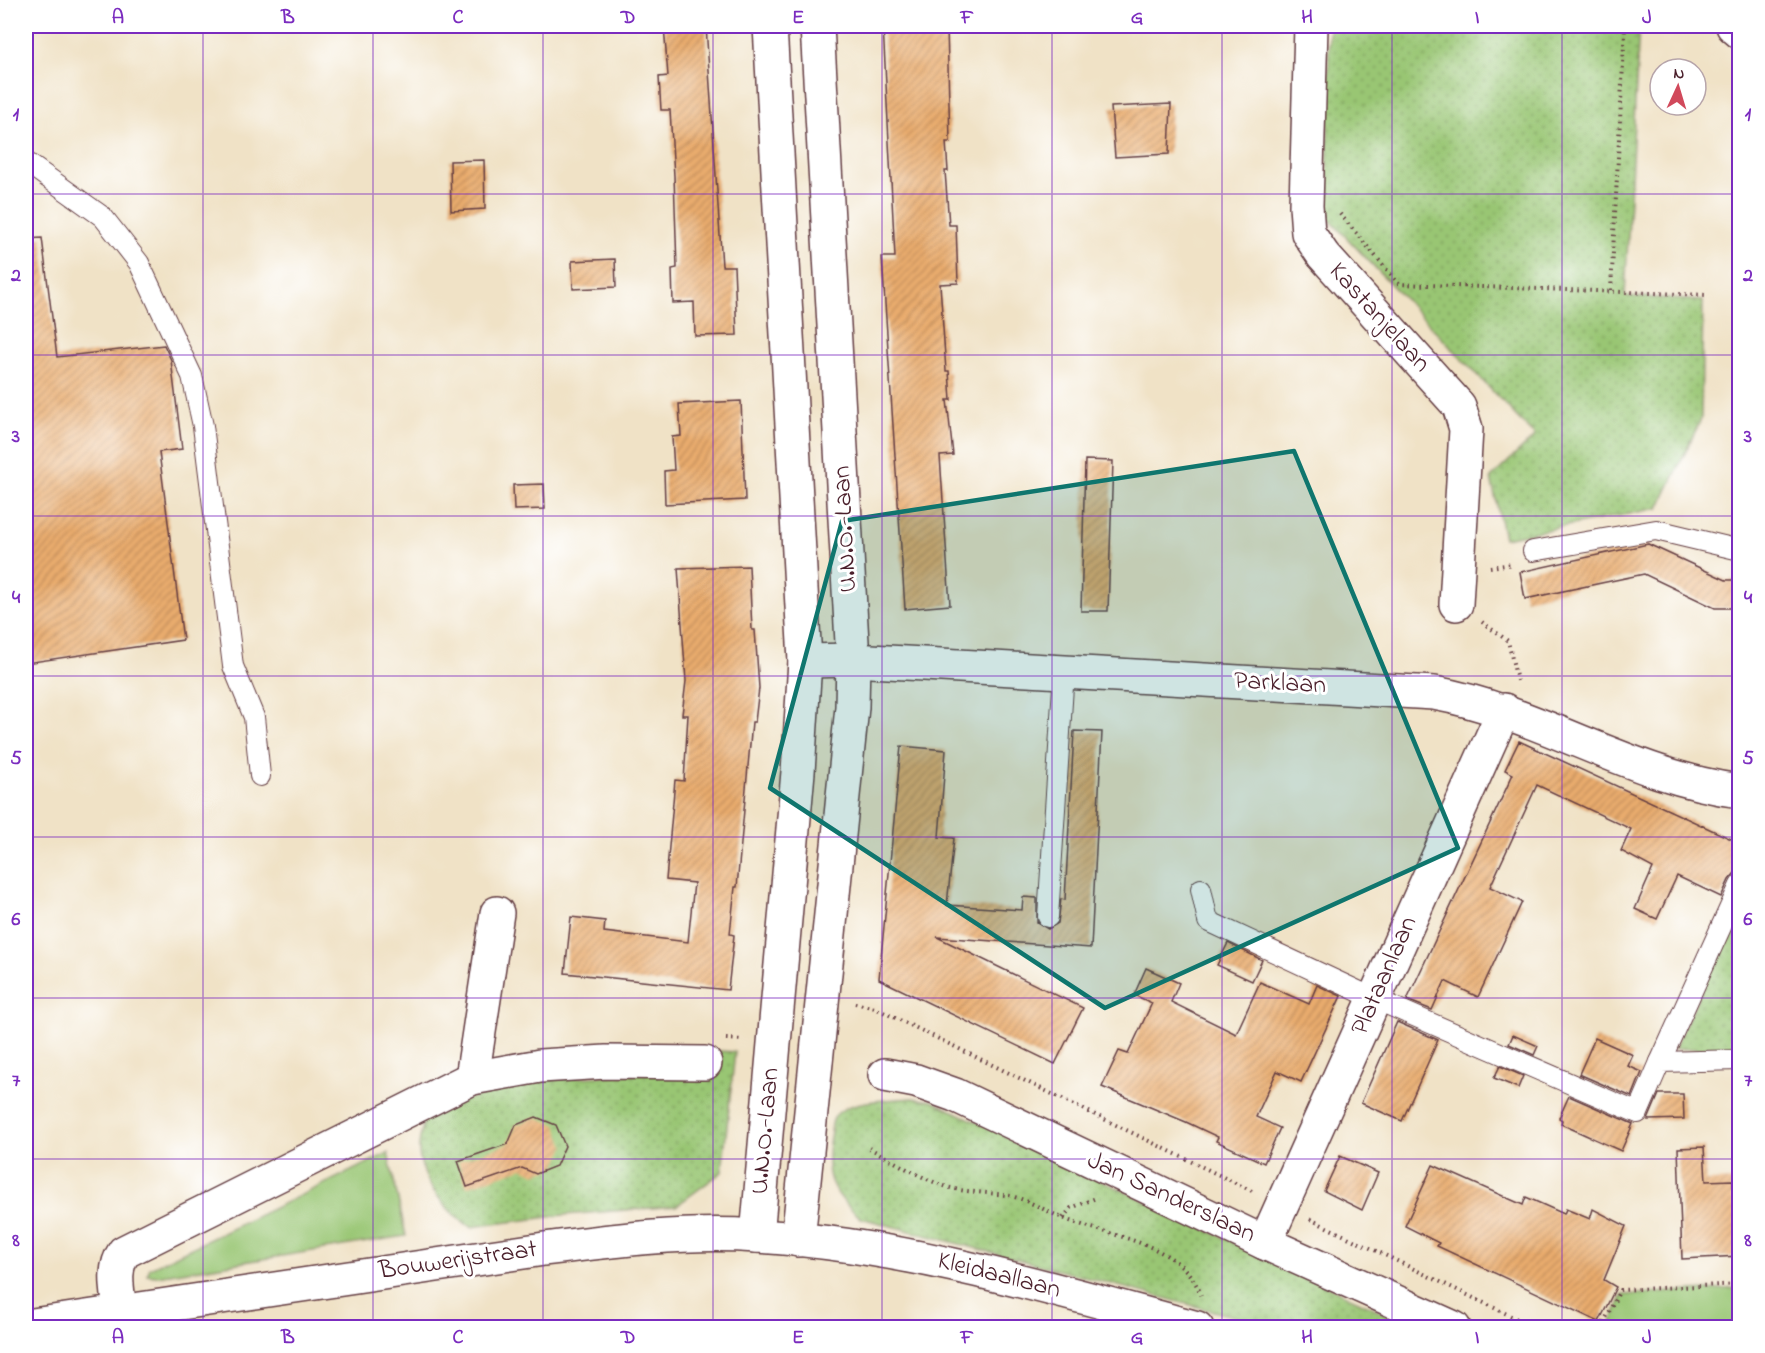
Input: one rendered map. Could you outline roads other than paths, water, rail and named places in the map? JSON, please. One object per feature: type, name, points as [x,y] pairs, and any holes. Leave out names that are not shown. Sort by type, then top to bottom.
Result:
[{"type":"street","name":"U.N.O.-Laan","points":[[757,1236],[798,772],[805,661],[770,26]]},
{"type":"street","name":"U.N.O.-Laan","points":[[798,1240],[852,707],[853,660],[817,26]]},
{"type":"street","name":"Kastanjelaan","points":[[1311,26],[1306,206],[1308,233],[1323,255],[1459,406],[1466,429],[1456,604]]},
{"type":"street","points":[[1733,26],[1740,32]]},
{"type":"street","name":"Parklaan","points":[[805,661],[853,660],[1434,693],[1468,699],[1510,712],[1680,779],[1712,788],[1740,791]]},
{"type":"street","name":"Plataanlaan","points":[[1265,1243],[1375,999],[1510,712]]},
{"type":"street","points":[[472,1078],[497,913]]},
{"type":"street","points":[[774,1034],[820,1032]]},
{"type":"street","points":[[120,1311],[116,1281],[118,1262],[124,1252],[472,1078],[540,1066],[584,1063],[705,1063]]},
{"type":"street","name":"Jan Sanderslaan","points":[[885,1075],[916,1081],[955,1095],[1265,1243],[1454,1328]]},
{"type":"street","name":"Bouwerijstraat","points":[[26,1326],[555,1247],[672,1236],[757,1236],[798,1240]]},
{"type":"street","name":"Kleidaallaan","points":[[798,1240],[888,1252],[1200,1313]]},
{"type":"lane","points":[[26,162],[103,217],[139,263],[192,376],[203,426],[232,666],[254,717],[260,776]]},
{"type":"lane","points":[[1533,550],[1656,530],[1740,550]]},
{"type":"lane","points":[[1048,917],[1064,671]]},
{"type":"lane","points":[[1201,888],[1208,921],[1375,999],[1638,1113],[1740,885]]},
{"type":"lane","points":[[1660,1062],[1740,1060]]}]
